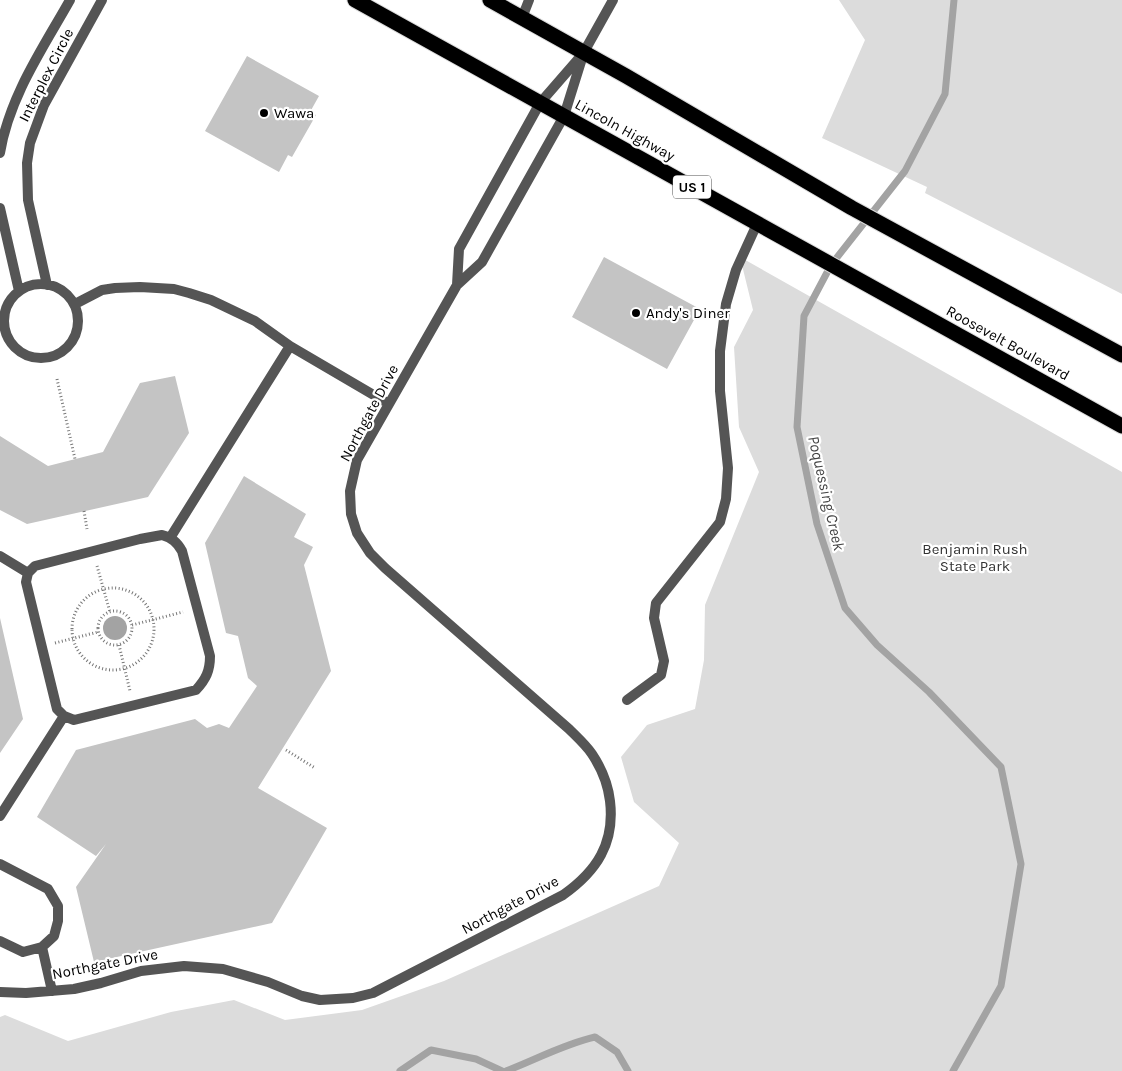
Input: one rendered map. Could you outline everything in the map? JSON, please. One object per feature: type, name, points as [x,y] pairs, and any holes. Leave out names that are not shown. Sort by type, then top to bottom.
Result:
[{"type":"highway","name":"Lincoln Highway","points":[[355,0],[877,290]]},
{"type":"highway","points":[[490,0],[584,52],[852,208],[1122,355]]},
{"type":"highway","name":"Roosevelt Boulevard","points":[[877,290],[1122,426]]},
{"type":"lane","name":"Interplex Circle","points":[[0,153],[3,136],[19,92],[70,0]]},
{"type":"lane","name":"Interplex Circle","points":[[47,285],[28,200],[27,163],[30,143],[44,105],[102,0]]},
{"type":"lane","points":[[522,18],[529,0]]},
{"type":"lane","points":[[584,52],[613,0]]},
{"type":"lane","name":"Northgate Drive","points":[[457,284],[459,248],[540,103],[584,52]]},
{"type":"lane","name":"Northgate Drive","points":[[0,992],[26,993],[74,989],[102,984],[141,971],[184,966],[223,969],[268,982],[302,996],[320,1000],[353,998],[373,994],[564,895],[581,882],[596,864],[609,837],[612,816],[605,777],[594,756],[569,729],[370,553],[357,533],[351,514],[350,492],[357,460],[457,284],[482,262],[564,116],[584,52]]},
{"type":"lane","points":[[0,208],[19,291]]},
{"type":"lane","points":[[628,700],[661,675],[664,661],[654,618],[656,603],[720,522],[726,499],[728,468],[720,391],[720,351],[726,304],[734,278],[757,224]]},
{"type":"lane","points":[[33,285],[47,285],[58,288],[67,294],[74,304],[78,316],[78,330],[64,351],[52,356],[39,358],[27,355],[16,348],[3,332],[10,300],[19,291],[33,285]]},
{"type":"lane","points":[[74,304],[102,290],[140,287],[174,289],[210,300],[255,321],[290,346],[389,404]]},
{"type":"lane","points":[[170,538],[290,346]]},
{"type":"lane","points":[[162,535],[178,544],[182,551],[210,656],[210,667],[205,680],[196,690],[74,720],[64,716],[58,708],[26,582],[28,573],[35,566],[93,551],[162,535]]},
{"type":"lane","points":[[0,556],[28,573]]},
{"type":"lane","points":[[0,816],[64,716]]},
{"type":"lane","points":[[0,864],[48,889],[58,906],[58,921],[54,936],[42,947],[23,952],[0,941]]},
{"type":"lane","points":[[42,947],[52,991]]},
{"type":"path","points":[[57,379],[75,459]]},
{"type":"path","points":[[84,512],[87,529]]},
{"type":"path","points":[[93,551],[110,612]]},
{"type":"path","points":[[116,587],[129,590],[140,597],[149,607],[154,619],[152,644],[146,655],[136,664],[125,669],[112,671],[92,665],[78,651],[72,639],[74,613],[81,602],[91,593],[103,588],[116,587]]},
{"type":"path","points":[[132,625],[197,608]]},
{"type":"path","points":[[110,612],[121,612],[126,615],[132,625],[133,630],[128,640],[119,645],[108,644],[100,637],[98,632],[102,617],[110,612]]},
{"type":"path","points":[[42,647],[98,632]]},
{"type":"path","points":[[119,645],[134,705]]},
{"type":"path","points":[[286,750],[315,768]]},
{"type":"green space","points":[[839,0],[1122,0],[1122,294],[925,193],[927,187],[822,138],[865,40]]},
{"type":"green space","name":"Benjamin Rush State Park","points":[[740,257],[1122,472],[1122,1071],[0,1071],[0,1017],[5,1015],[68,1041],[171,1012],[234,1000],[285,1020],[362,1010],[444,981],[659,886],[679,843],[634,802],[621,757],[647,725],[695,709],[704,660],[705,605],[759,472],[739,427],[734,347],[753,310]]},
{"type":"shaded area","points":[[115,616],[124,619],[127,628],[124,637],[115,640],[106,637],[103,628],[106,619]]},
{"type":"building","name":"Wawa","points":[[247,56],[319,96],[310,112],[316,115],[292,157],[288,155],[279,172],[205,131]]},
{"type":"building","name":"Andy's Diner","points":[[604,257],[700,309],[667,369],[572,317]]},
{"type":"building","points":[[175,376],[189,433],[148,497],[27,524],[0,510],[0,436],[48,466],[103,452],[140,383]]},
{"type":"building","points":[[244,476],[306,514],[294,537],[313,547],[304,565],[331,671],[258,788],[327,828],[272,923],[94,962],[76,887],[106,844],[96,856],[37,817],[76,750],[195,719],[207,728],[219,724],[229,728],[257,686],[248,678],[238,636],[226,633],[205,543]]},
{"type":"building","points":[[0,618],[23,719],[0,753]]},
{"type":"waterway","name":"Poquessing Creek","points":[[953,1071],[1001,986],[1021,864],[1001,767],[929,692],[877,645],[845,608],[817,524],[797,427],[804,316],[831,265],[905,171],[945,94],[954,0]]},
{"type":"waterway","name":"Poquessing Creek","points":[[506,1071],[561,1048],[595,1037],[617,1052],[628,1071]]},
{"type":"waterway","name":"Poquessing Creek","points":[[400,1071],[431,1050],[476,1059],[502,1071]]},
{"type":"place","name":"Wawa","points":[[264,113]]},
{"type":"place","name":"Andy's Diner","points":[[636,313]]}]
